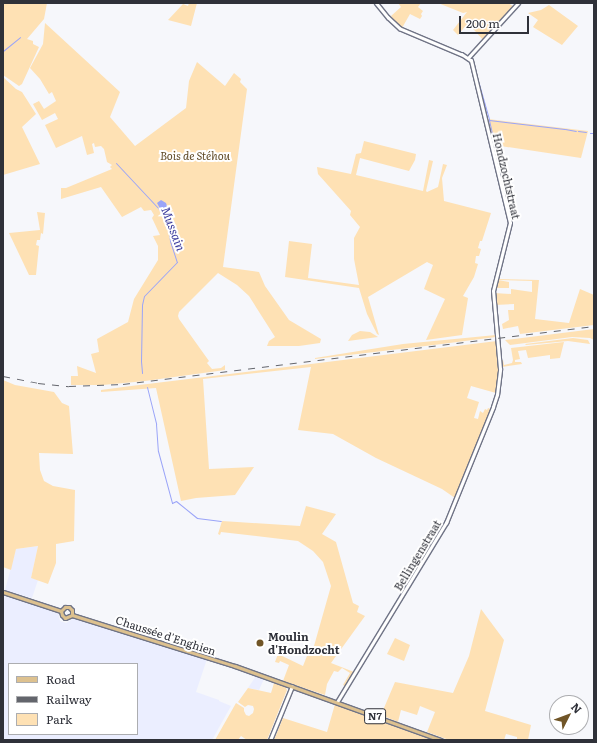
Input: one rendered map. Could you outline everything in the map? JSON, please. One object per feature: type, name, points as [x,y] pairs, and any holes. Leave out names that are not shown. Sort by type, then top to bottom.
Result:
[{"type":"main road","name":"Chaussée d'Enghien","points":[[3,592],[61,611],[65,618],[72,615],[292,686]]},
{"type":"main road","name":"Chaussée d'Enghien","points":[[61,611],[65,607],[69,607],[72,610],[72,615]]},
{"type":"main road","name":"N7","points":[[292,686],[441,740]]},
{"type":"main road","points":[[270,740],[292,686]]},
{"type":"street","points":[[376,3],[388,18],[400,29],[468,58],[518,3]]},
{"type":"street","name":"Hondzochtstraat","points":[[468,58],[473,64],[510,218],[509,229],[493,292],[500,369],[497,395],[493,407]]},
{"type":"street","name":"Bellingenstraat","points":[[337,702],[446,523],[493,407]]},
{"type":"shaded area","points":[[38,546],[31,578],[38,580],[32,598],[5,590],[16,549]]},
{"type":"shaded area","points":[[3,596],[58,612],[60,621],[66,623],[75,618],[207,659],[196,692],[231,706],[212,740],[3,740]]},
{"type":"shaded area","points":[[256,676],[264,679],[259,690],[248,688]]},
{"type":"green space","points":[[3,3],[47,3],[44,19],[27,39],[33,41],[33,44],[39,47],[22,84],[19,86],[3,75]]},
{"type":"green space","points":[[189,3],[197,3],[191,26],[168,20],[183,4],[188,6]]},
{"type":"green space","points":[[398,3],[421,3],[418,7],[423,11],[421,14],[422,16],[420,19],[410,14],[402,28],[393,21],[394,20],[391,16],[401,7]]},
{"type":"green space","points":[[438,3],[508,3],[513,6],[483,40],[468,23],[458,35],[453,30],[467,12],[463,13]]},
{"type":"green space","points":[[549,5],[578,26],[562,45],[533,27],[538,20],[528,13],[541,10]]},
{"type":"green space","name":"Bois de Stéhou","points":[[45,23],[120,92],[110,117],[135,146],[186,108],[189,81],[197,62],[225,86],[234,73],[241,79],[240,82],[247,89],[223,267],[259,272],[265,286],[289,320],[321,339],[320,343],[299,346],[267,346],[269,341],[275,337],[249,296],[237,285],[218,273],[179,312],[178,316],[209,361],[207,363],[212,369],[221,368],[225,365],[225,370],[145,381],[103,385],[71,385],[71,376],[78,376],[77,366],[96,373],[91,354],[99,352],[97,339],[128,322],[134,299],[158,260],[158,246],[153,236],[160,235],[152,218],[154,215],[151,210],[144,211],[141,207],[122,217],[101,187],[61,199],[61,188],[66,188],[112,169],[110,167],[112,165],[107,162],[104,149],[101,146],[95,147],[94,143],[92,144],[94,153],[87,155],[82,136],[56,148],[45,125],[58,119],[55,113],[42,120],[33,104],[39,101],[44,109],[56,101],[52,92],[49,94],[40,79],[30,68],[43,44]]},
{"type":"green space","points":[[3,77],[16,89],[22,92],[36,114],[22,127],[40,164],[3,175]]},
{"type":"green space","points":[[488,119],[588,131],[581,158],[494,145]]},
{"type":"green space","points":[[364,141],[416,154],[415,160],[409,171],[360,158],[356,175],[423,191],[429,160],[433,161],[427,192],[438,187],[443,164],[447,165],[442,178],[444,201],[491,213],[482,241],[480,241],[478,248],[481,249],[479,256],[476,256],[475,263],[478,264],[474,277],[463,296],[468,298],[462,335],[426,340],[445,299],[424,289],[433,265],[427,262],[368,297],[379,335],[377,334],[367,314],[359,288],[285,277],[289,241],[312,244],[308,278],[359,285],[354,259],[354,238],[360,227],[350,215],[351,211],[318,174],[317,167],[351,174],[356,154],[361,153]]},
{"type":"green space","points":[[37,212],[45,213],[43,234],[41,233],[40,240],[37,240],[36,245],[39,246],[36,275],[29,275],[9,233],[40,230]]},
{"type":"green space","points":[[497,279],[539,280],[535,319],[569,323],[580,289],[594,295],[594,325],[520,334],[518,326],[503,329],[502,324],[509,320],[508,310],[514,310],[514,304],[495,305],[494,293],[511,294],[511,289],[532,292],[532,281],[498,280],[509,282],[509,288],[495,289]]},
{"type":"green space","points":[[594,329],[594,340],[590,338],[572,337],[510,345],[505,340]]},
{"type":"green space","points":[[360,331],[370,332],[378,337],[348,341],[352,335]]},
{"type":"green space","points":[[496,335],[496,337],[315,359],[403,344]]},
{"type":"green space","points":[[573,338],[588,340],[590,344],[568,341],[525,344]]},
{"type":"green space","points":[[497,341],[499,368],[496,393],[471,386],[467,398],[479,402],[474,418],[478,419],[480,411],[483,413],[485,409],[491,409],[455,498],[442,489],[376,458],[333,434],[298,430],[311,367],[203,379],[209,469],[254,467],[235,495],[196,498],[181,501],[156,388],[101,392],[101,390],[131,386]]},
{"type":"green space","points":[[564,342],[560,358],[550,359],[550,355],[528,358],[526,350],[518,351],[520,359],[515,360],[515,362],[521,362],[522,364],[502,367],[501,361],[503,360],[504,365],[512,363],[511,348]]},
{"type":"green space","points":[[3,380],[15,385],[54,392],[62,403],[69,406],[73,454],[39,453],[40,470],[44,481],[53,486],[75,490],[74,541],[56,544],[56,563],[48,584],[31,578],[38,546],[16,549],[11,570],[3,567]]},
{"type":"green space","points":[[306,506],[336,514],[322,534],[336,542],[353,603],[359,606],[357,612],[365,616],[331,663],[354,672],[345,686],[343,685],[350,673],[342,668],[338,672],[334,671],[327,684],[325,695],[283,681],[289,665],[280,661],[279,663],[275,662],[278,654],[303,666],[307,656],[312,653],[331,586],[323,562],[313,551],[298,541],[221,532],[220,535],[218,534],[222,521],[300,526]]},
{"type":"green space","points":[[481,609],[504,640],[485,711],[531,725],[528,740],[519,740],[517,737],[506,734],[504,740],[449,740],[427,732],[435,712],[420,706],[417,715],[401,710],[398,722],[381,715],[395,682],[453,693],[469,656]]},
{"type":"green space","points":[[395,638],[410,645],[404,661],[387,654]]},
{"type":"green space","points":[[274,683],[285,686],[287,690],[267,740],[247,740],[241,736],[238,740],[215,740],[236,703],[244,708],[246,715],[249,716],[253,713],[253,706],[248,705],[245,707],[238,702],[248,688],[271,693]]},
{"type":"green space","points":[[335,704],[435,740],[274,740],[283,718],[327,732]]},
{"type":"water","points":[[161,200],[166,203],[168,209],[164,216],[157,203]]},
{"type":"waterway","name":"Mussain","points":[[3,51],[20,37]]},
{"type":"waterway","points":[[479,84],[489,120]]},
{"type":"waterway","points":[[500,169],[489,120],[564,129]]},
{"type":"waterway","points":[[565,129],[576,131]]},
{"type":"waterway","points":[[578,131],[586,132]]},
{"type":"waterway","name":"Mussain","points":[[116,163],[160,210],[169,231],[170,241],[177,262],[144,296],[142,305],[142,373]]},
{"type":"waterway","points":[[147,387],[156,424],[158,451],[172,503],[176,501],[197,518],[221,521]]},
{"type":"railway","points":[[3,376],[38,383],[69,386],[123,384],[594,326]]},
{"type":"place","name":"Moulin d'Hondzocht","points":[[260,643]]}]
